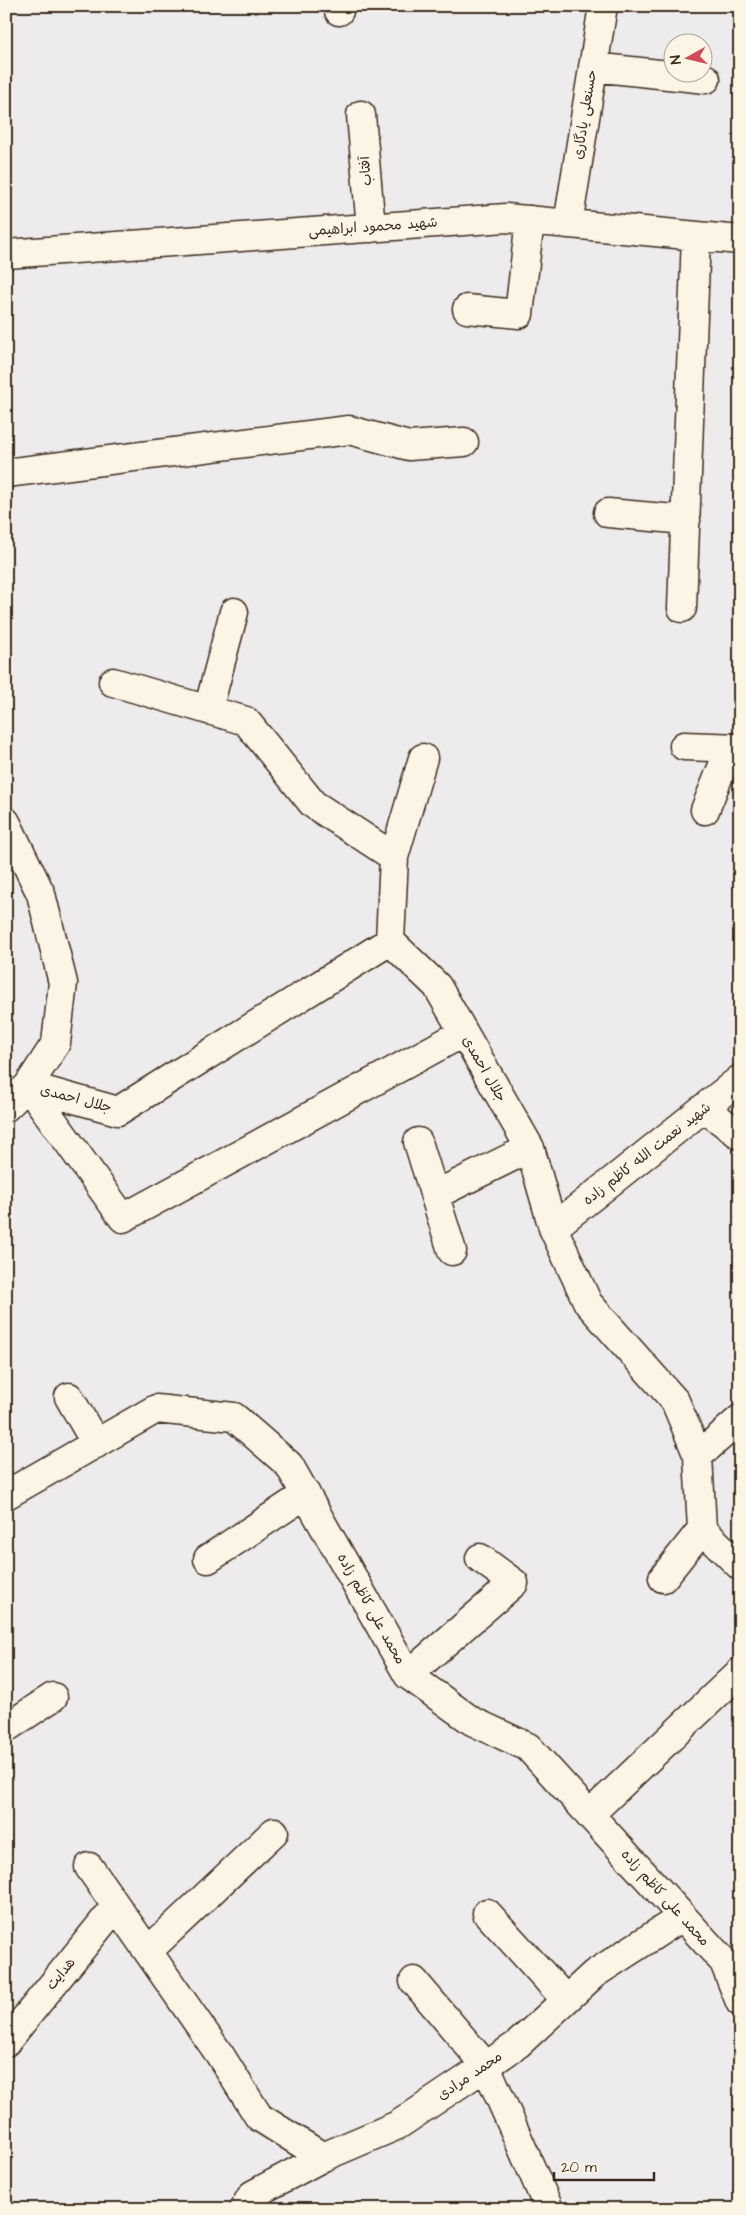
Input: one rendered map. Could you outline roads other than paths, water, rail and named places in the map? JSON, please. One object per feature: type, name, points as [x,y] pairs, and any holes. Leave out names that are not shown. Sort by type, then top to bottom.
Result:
[{"type":"street","name":"حسنعلی یادگاری","points":[[568,224],[603,6]]},
{"type":"street","points":[[593,67],[664,75]]},
{"type":"street","name":"آفتاب","points":[[361,115],[371,228]]},
{"type":"street","name":"شهید محمود ابراهیمی","points":[[6,254],[506,218],[740,240]]},
{"type":"street","points":[[467,309],[519,314],[530,220]]},
{"type":"street","points":[[682,608],[696,236]]},
{"type":"street","points":[[6,473],[349,430],[409,446],[464,442]]},
{"type":"street","points":[[608,513],[686,520]]},
{"type":"street","points":[[208,710],[234,612]]},
{"type":"street","points":[[112,682],[246,721],[313,804],[394,857]]},
{"type":"street","points":[[684,746],[735,748],[705,810]]},
{"type":"street","points":[[390,941],[394,857],[423,758]]},
{"type":"street","points":[[6,822],[41,894],[63,983],[56,1043],[28,1086],[6,1107]]},
{"type":"street","name":"جلال احمدی","points":[[28,1086],[118,1111],[390,941],[436,986],[530,1148],[553,1228],[588,1303],[675,1401],[698,1456],[702,1529]]},
{"type":"street","points":[[28,1086],[123,1218],[463,1033]]},
{"type":"street","name":"شهید نعمت الله کاظم زاده","points":[[553,1228],[740,1079]]},
{"type":"street","points":[[704,1108],[740,1135]]},
{"type":"street","points":[[418,1142],[452,1251]]},
{"type":"street","points":[[435,1195],[530,1148]]},
{"type":"street","points":[[69,1397],[96,1444]]},
{"type":"street","name":"محمد علی کاظم زاده","points":[[6,1495],[156,1409],[234,1417],[289,1464],[408,1675],[472,1721],[528,1748],[682,1917],[732,1958],[740,2002]]},
{"type":"street","points":[[698,1456],[740,1419]]},
{"type":"street","points":[[208,1559],[306,1494]]},
{"type":"street","points":[[663,1578],[702,1529],[740,1566]]},
{"type":"street","points":[[408,1675],[514,1583],[480,1558]]},
{"type":"street","points":[[589,1815],[740,1672]]},
{"type":"street","points":[[6,1728],[53,1697]]},
{"type":"street","points":[[148,1951],[274,1832]]},
{"type":"street","points":[[89,1867],[220,2055],[259,2117],[323,2157]]},
{"type":"street","name":"هدایت","points":[[6,2042],[116,1906]]},
{"type":"street","points":[[487,1912],[566,2000]]},
{"type":"street","name":"محمد مرادی","points":[[244,2209],[252,2195],[323,2157],[398,2125],[518,2044],[594,1974],[682,1917]]},
{"type":"street","points":[[414,1981],[486,2066],[549,2209]]}]
